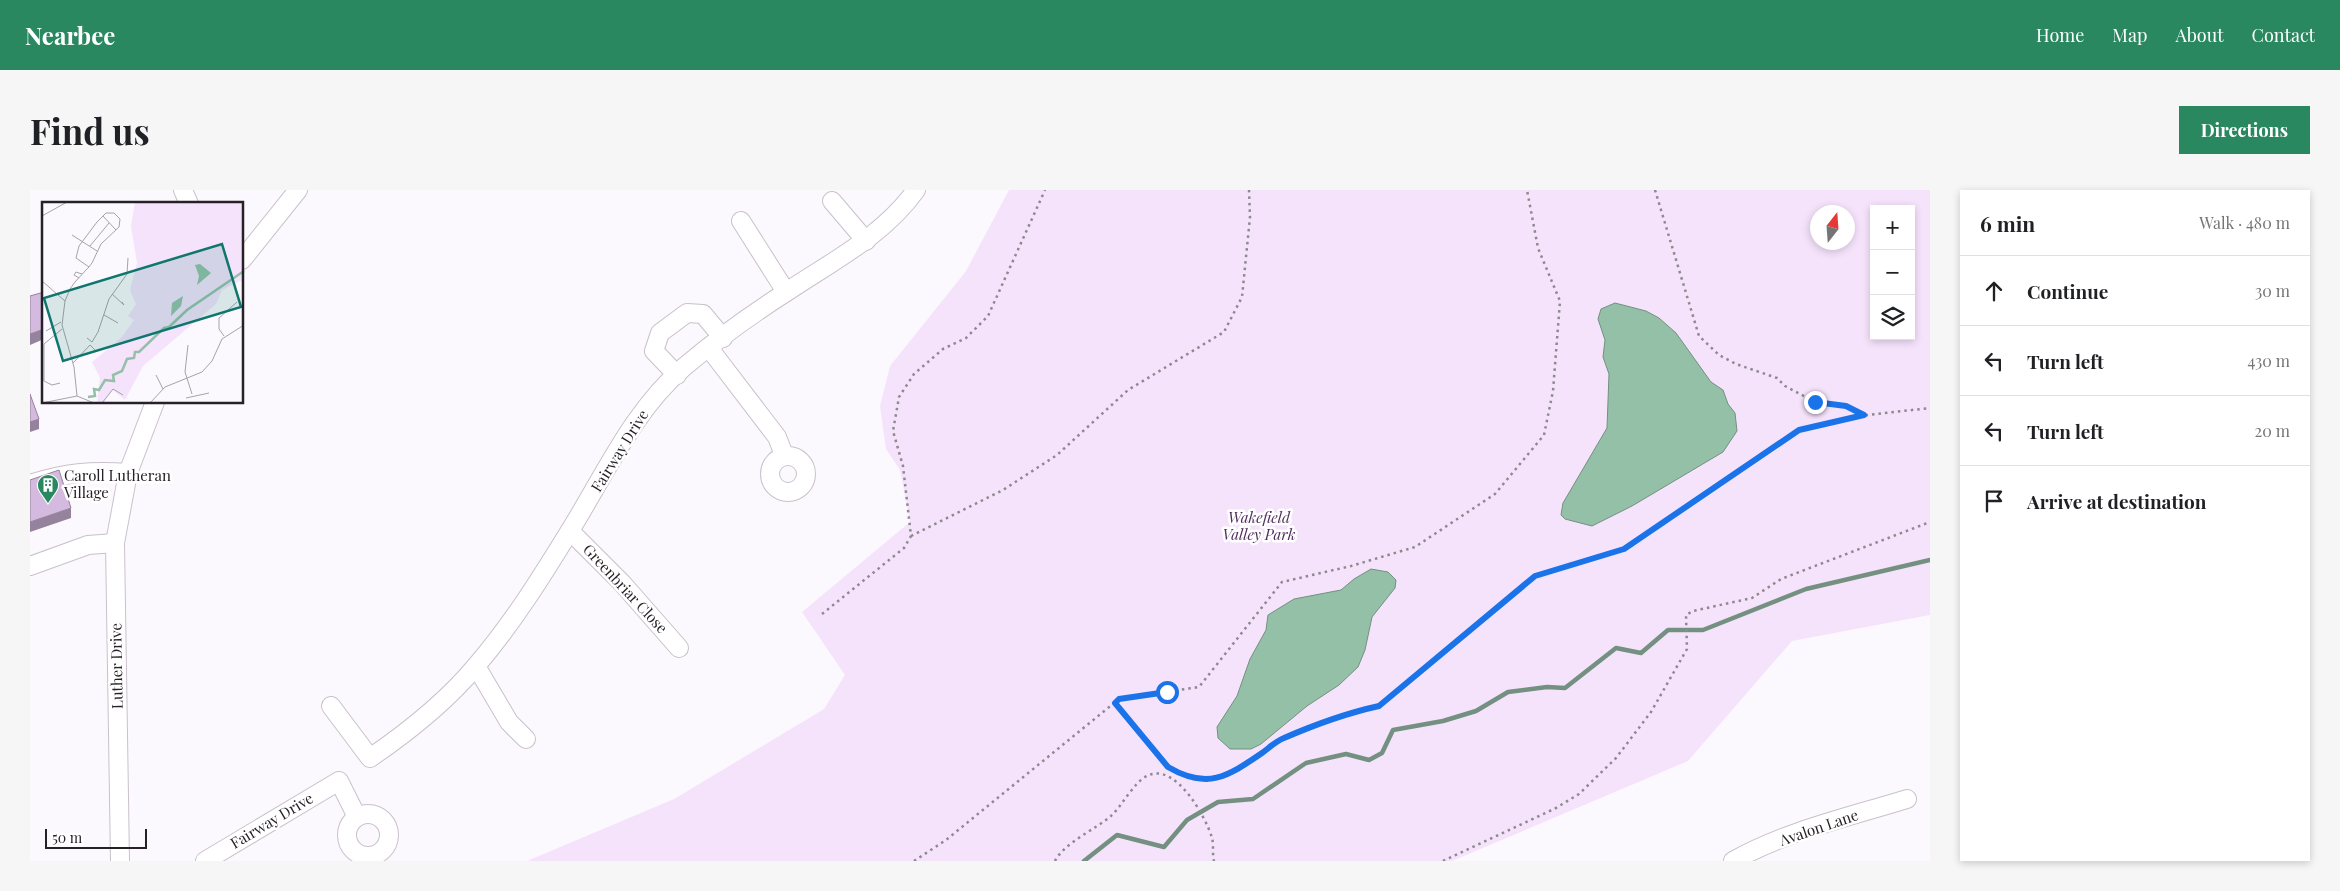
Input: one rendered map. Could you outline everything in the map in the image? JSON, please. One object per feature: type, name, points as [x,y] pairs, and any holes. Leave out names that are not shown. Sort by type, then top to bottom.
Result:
[{"type":"street","points":[[183,190],[188,202]]},
{"type":"street","points":[[244,258],[298,190]]},
{"type":"street","name":"Fairway Drive","points":[[331,706],[370,758],[429,713],[476,666],[523,602],[570,531],[631,429],[648,406],[677,375],[709,348],[786,292],[866,240],[896,214],[916,190]]},
{"type":"street","points":[[832,201],[866,240]]},
{"type":"street","points":[[740,221],[786,292]]},
{"type":"street","points":[[677,375],[654,351],[660,334],[687,313],[703,314],[723,338]]},
{"type":"street","points":[[709,348],[777,436],[784,455]]},
{"type":"street","name":"Luther Drive","points":[[120,861],[115,543],[128,473],[153,404]]},
{"type":"street","points":[[30,484],[63,474],[96,471],[128,473]]},
{"type":"street","name":"Greenbriar Close","points":[[570,531],[622,583],[680,648]]},
{"type":"street","points":[[30,566],[88,546],[115,543]]},
{"type":"street","points":[[476,666],[509,722],[526,739]]},
{"type":"street","name":"Fairway Drive","points":[[205,861],[339,781],[357,816]]},
{"type":"street","name":"Avalon Lane","points":[[1733,861],[1752,851],[1805,831],[1907,799]]},
{"type":"path","points":[[911,536],[903,466],[893,431],[899,396],[914,374],[943,349],[966,338],[988,316],[1046,190]]},
{"type":"path","points":[[822,614],[904,548],[911,536],[1003,490],[1057,455],[1128,390],[1224,332],[1242,297],[1248,244],[1249,190]]},
{"type":"path","points":[[914,861],[946,840],[1119,699],[1199,687],[1282,582],[1351,566],[1415,547],[1495,494],[1544,435],[1553,390],[1560,301],[1538,248],[1527,190]]},
{"type":"path","points":[[1655,190],[1699,336],[1719,354],[1736,364],[1776,378],[1785,386],[1815,402],[1846,406],[1864,415]]},
{"type":"path","points":[[1115,703],[1168,767],[1193,779],[1210,781],[1238,769],[1282,738],[1360,710],[1379,706],[1535,576],[1624,549],[1799,430],[1864,415],[1930,408]]},
{"type":"path","points":[[1443,861],[1556,808],[1579,794],[1616,758],[1651,712],[1686,649],[1686,615],[1693,610],[1752,598],[1782,579],[1930,522]]},
{"type":"path","points":[[1173,780],[1176,772]]},
{"type":"path","points":[[1055,861],[1086,832],[1110,817],[1147,776],[1155,774],[1173,780],[1184,787],[1212,838],[1214,861]]},
{"type":"green space","name":"Wakefield Valley Park","points":[[1009,190],[1930,190],[1930,615],[1792,641],[1688,761],[1452,861],[527,861],[674,799],[824,709],[845,675],[802,612],[910,522],[900,470],[886,449],[880,406],[890,366],[966,271]]},
{"type":"shaded area","points":[[1615,303],[1646,311],[1659,318],[1676,333],[1711,382],[1723,390],[1728,404],[1735,413],[1737,431],[1723,452],[1632,506],[1592,526],[1565,519],[1561,515],[1563,503],[1607,428],[1609,374],[1603,357],[1605,340],[1598,319],[1601,309]]},
{"type":"shaded area","points":[[1371,569],[1388,572],[1396,580],[1395,588],[1372,617],[1365,650],[1358,667],[1339,685],[1307,706],[1261,744],[1251,749],[1230,749],[1218,738],[1217,727],[1237,696],[1250,659],[1266,630],[1268,615],[1294,599],[1341,590],[1354,579]]},
{"type":"building","points":[[42,293],[42,330],[30,334],[30,296]]},
{"type":"building","points":[[30,394],[39,419],[30,422]]},
{"type":"building","name":"Caroll Lutheran Village","points":[[59,470],[71,508],[30,522],[30,480]]},
{"type":"waterway","points":[[1084,861],[1117,835],[1164,847],[1187,820],[1218,802],[1253,799],[1306,763],[1346,754],[1369,760],[1382,753],[1393,730],[1443,721],[1476,711],[1508,692],[1547,687],[1565,688],[1616,648],[1641,653],[1668,630],[1703,630],[1806,589],[1930,560]]},
{"type":"place","name":"Caroll Lutheran Village","points":[[48,504]]},
{"type":"route","points":[[1167,692],[1119,699],[1115,703],[1168,767],[1193,779],[1210,781],[1238,769],[1282,738],[1360,710],[1379,706],[1535,576],[1624,549],[1799,430],[1864,415],[1846,406],[1815,402]]}]
